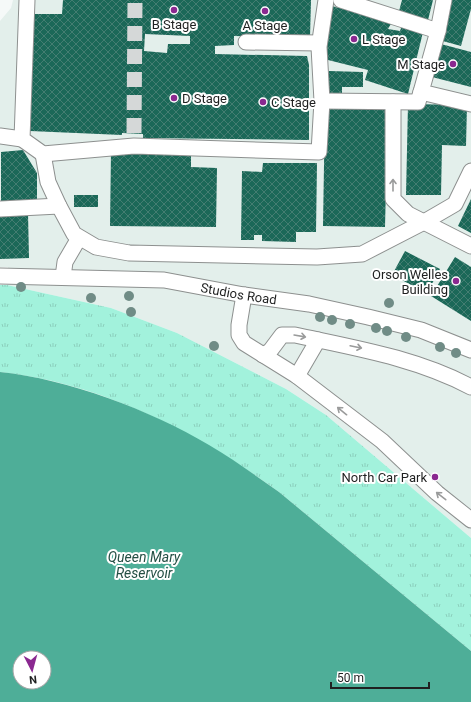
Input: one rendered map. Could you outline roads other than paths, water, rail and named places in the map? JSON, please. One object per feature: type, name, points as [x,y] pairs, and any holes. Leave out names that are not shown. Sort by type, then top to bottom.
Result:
[{"type":"street","points":[[22,139],[27,0]]},
{"type":"street","points":[[43,154],[134,139],[319,152],[322,101],[319,43],[326,0]]},
{"type":"street","points":[[341,0],[438,31]]},
{"type":"street","points":[[322,101],[418,102],[438,31],[444,0]]},
{"type":"street","points":[[246,42],[319,43]]},
{"type":"street","points":[[421,92],[471,104]]},
{"type":"street","points":[[393,102],[393,199],[408,214],[471,246]]},
{"type":"street","points":[[0,136],[22,139],[43,154],[48,182],[74,234],[96,247],[129,253],[317,257],[362,254],[455,204],[471,171]]},
{"type":"street","points":[[0,209],[59,206]]},
{"type":"street","points":[[63,277],[66,262],[79,238]]},
{"type":"street","name":"Studios Road","points":[[0,276],[164,280],[244,295],[309,304],[421,330],[471,350]]},
{"type":"street","points":[[244,295],[238,325],[239,335],[244,343],[297,376],[382,441],[437,493],[471,520]]},
{"type":"street","points":[[263,355],[270,351],[282,335],[295,335],[381,353],[428,367],[471,387]]},
{"type":"street","points":[[297,376],[318,340]]},
{"type":"water","name":"Queen Mary Reservoir","points":[[0,372],[53,381],[135,408],[186,432],[209,445],[279,492],[471,651],[471,702],[0,702]]},
{"type":"tunnel","points":[[134,133],[135,0]]},
{"type":"place","name":"B Stage","points":[[174,10]]},
{"type":"place","name":"A Stage","points":[[265,11]]},
{"type":"place","name":"L Stage","points":[[354,39]]},
{"type":"place","name":"M Stage","points":[[453,64]]},
{"type":"place","name":"D Stage","points":[[174,98]]},
{"type":"place","name":"C Stage","points":[[263,102]]},
{"type":"place","name":"Orson Welles Building","points":[[456,281]]},
{"type":"place","name":"North Car Park","points":[[435,477]]}]
